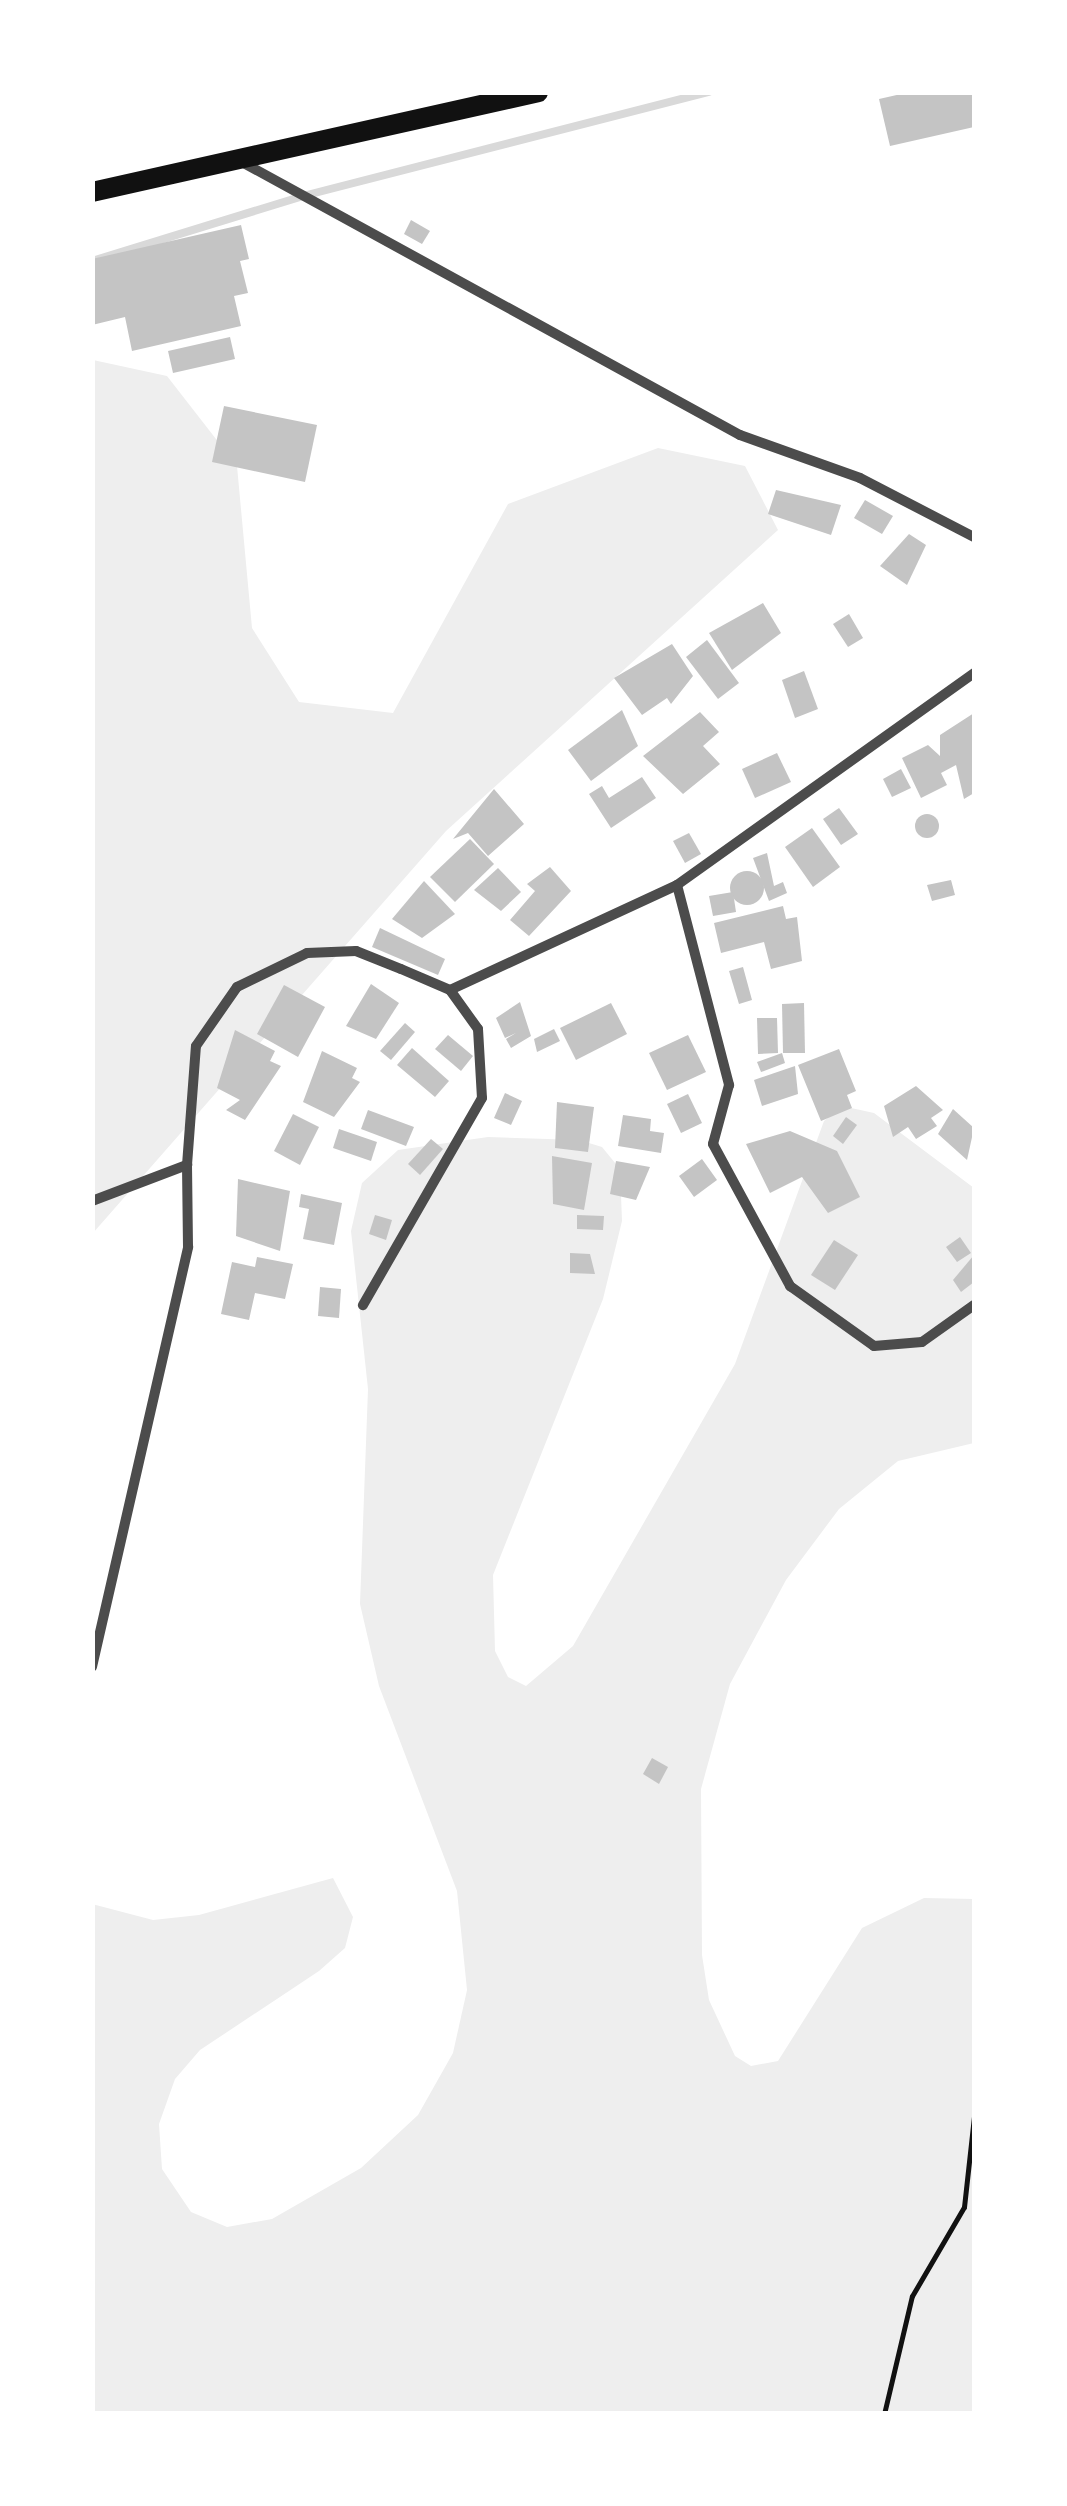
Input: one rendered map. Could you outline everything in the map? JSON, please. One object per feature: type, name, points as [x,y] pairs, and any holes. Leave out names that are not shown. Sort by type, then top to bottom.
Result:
[{"type":"main road","points":[[92,192],[242,162],[538,92]]},
{"type":"street","points":[[242,162],[725,428],[860,478],[974,537]]},
{"type":"street","points":[[450,990],[677,885],[974,672]]},
{"type":"street","points":[[677,885],[729,1085],[713,1144],[790,1286],[874,1346],[922,1342],[974,1305]]},
{"type":"street","points":[[92,1667],[188,1247],[188,1165],[196,1046],[238,988],[281,960],[356,951],[450,990],[478,1029],[482,1098],[364,1305]]},
{"type":"street","points":[[92,1201],[188,1165]]},
{"type":"path","points":[[884,2414],[912,2296],[964,2208],[974,2116]]},
{"type":"shaded area","points":[[93,360],[167,376],[237,466],[252,628],[299,702],[393,713],[508,504],[658,448],[745,466],[778,530],[446,831],[93,1233]]},
{"type":"shaded area","points":[[842,1106],[874,1113],[974,1188],[974,1443],[898,1461],[839,1509],[786,1580],[730,1684],[701,1789],[702,1955],[709,2000],[735,2056],[751,2066],[778,2061],[862,1928],[924,1898],[974,1899],[974,2413],[93,2413],[92,1904],[153,1920],[199,1915],[333,1878],[353,1917],[345,1948],[319,1971],[200,2050],[175,2079],[159,2124],[162,2169],[191,2212],[227,2227],[272,2219],[361,2168],[418,2115],[453,2053],[467,1990],[457,1891],[379,1686],[360,1604],[368,1389],[351,1231],[362,1183],[398,1150],[488,1137],[579,1140],[602,1147],[620,1169],[622,1221],[603,1299],[493,1575],[495,1651],[508,1677],[526,1686],[573,1646],[735,1364],[824,1121]]},
{"type":"building","points":[[910,92],[974,92],[974,127],[890,146],[879,99]]},
{"type":"building","points":[[411,220],[430,231],[422,244],[404,234]]},
{"type":"building","points":[[241,225],[249,259],[240,261],[248,293],[234,296],[241,326],[132,351],[125,317],[92,325],[92,259]]},
{"type":"building","points":[[230,337],[235,359],[173,373],[168,351]]},
{"type":"building","points":[[224,406],[317,425],[305,482],[212,462]]},
{"type":"building","points":[[776,490],[841,505],[831,535],[768,514]]},
{"type":"building","points":[[865,500],[893,516],[882,534],[854,518]]},
{"type":"building","points":[[909,534],[926,545],[907,585],[880,566]]},
{"type":"building","points":[[763,603],[781,633],[732,670],[709,633]]},
{"type":"building","points":[[849,614],[863,638],[848,647],[833,624]]},
{"type":"building","points":[[707,640],[739,683],[718,699],[686,657]]},
{"type":"building","points":[[672,644],[693,676],[671,704],[667,698],[642,715],[614,678]]},
{"type":"building","points":[[804,671],[818,709],[795,718],[782,680]]},
{"type":"building","points":[[622,710],[638,746],[591,781],[568,750]]},
{"type":"building","points":[[700,712],[719,732],[703,746],[720,764],[683,794],[643,756]]},
{"type":"building","points":[[974,713],[974,793],[964,799],[956,765],[941,773],[947,785],[921,798],[902,758],[928,745],[940,756],[940,735]]},
{"type":"building","points":[[777,753],[791,782],[755,798],[742,769]]},
{"type":"building","points":[[901,769],[911,788],[892,797],[883,779]]},
{"type":"building","points":[[642,777],[656,798],[611,828],[589,794],[602,786],[609,798]]},
{"type":"building","points":[[494,789],[524,824],[488,856],[468,833],[453,839]]},
{"type":"building","points":[[839,808],[858,834],[841,845],[823,819]]},
{"type":"building","points":[[927,814],[936,817],[936,835],[927,838],[918,835],[915,826],[918,817]]},
{"type":"building","points":[[812,828],[840,867],[813,887],[785,847]]},
{"type":"building","points":[[689,833],[701,854],[685,863],[673,841]]},
{"type":"building","points":[[470,839],[494,864],[455,902],[430,877]]},
{"type":"building","points":[[767,853],[774,886],[783,882],[787,893],[769,901],[753,858]]},
{"type":"building","points":[[550,867],[571,891],[529,936],[510,920],[535,891],[527,884]]},
{"type":"building","points":[[498,868],[521,892],[501,911],[474,890]]},
{"type":"building","points":[[747,871],[759,876],[764,888],[759,900],[747,905],[735,900],[730,888],[735,876]]},
{"type":"building","points":[[951,880],[955,895],[932,901],[927,885]]},
{"type":"building","points":[[424,881],[455,914],[422,938],[392,919]]},
{"type":"building","points":[[733,892],[736,912],[713,916],[709,896]]},
{"type":"building","points":[[783,906],[786,919],[797,917],[802,961],[771,969],[764,942],[721,953],[714,923]]},
{"type":"building","points":[[380,928],[445,959],[438,975],[372,947]]},
{"type":"building","points":[[743,967],[752,1000],[739,1004],[729,971]]},
{"type":"building","points":[[371,984],[399,1003],[376,1039],[346,1026]]},
{"type":"building","points":[[284,985],[325,1007],[298,1057],[257,1034]]},
{"type":"building","points":[[520,1002],[531,1036],[511,1048],[506,1039],[516,1033],[505,1038],[496,1018]]},
{"type":"building","points":[[611,1003],[627,1034],[576,1060],[560,1028]]},
{"type":"building","points":[[804,1003],[805,1053],[783,1053],[782,1004]]},
{"type":"building","points":[[757,1018],[777,1018],[778,1053],[758,1054]]},
{"type":"building","points":[[405,1023],[415,1032],[391,1060],[380,1051]]},
{"type":"building","points":[[554,1029],[560,1041],[537,1052],[534,1039]]},
{"type":"building","points":[[235,1030],[275,1051],[270,1061],[281,1066],[245,1120],[226,1110],[240,1100],[217,1088]]},
{"type":"building","points":[[448,1035],[473,1056],[461,1071],[435,1049]]},
{"type":"building","points":[[688,1035],[706,1072],[667,1090],[649,1053]]},
{"type":"building","points":[[412,1048],[449,1081],[435,1097],[397,1065]]},
{"type":"building","points":[[839,1049],[856,1091],[847,1095],[852,1108],[821,1121],[798,1065]]},
{"type":"building","points":[[322,1051],[357,1068],[352,1078],[360,1082],[334,1117],[303,1102]]},
{"type":"building","points":[[782,1053],[785,1063],[761,1072],[757,1062]]},
{"type":"building","points":[[795,1066],[798,1094],[762,1106],[754,1080]]},
{"type":"building","points":[[916,1086],[943,1110],[931,1118],[937,1126],[916,1139],[908,1127],[893,1137],[884,1106]]},
{"type":"building","points":[[505,1093],[522,1101],[511,1125],[494,1118]]},
{"type":"building","points":[[688,1094],[702,1123],[681,1133],[667,1104]]},
{"type":"building","points":[[557,1102],[594,1107],[588,1152],[555,1148]]},
{"type":"building","points":[[953,1109],[974,1128],[967,1160],[938,1134]]},
{"type":"building","points":[[368,1110],[414,1127],[406,1146],[361,1129]]},
{"type":"building","points":[[293,1114],[319,1127],[300,1165],[274,1151]]},
{"type":"building","points":[[623,1115],[651,1119],[650,1131],[664,1133],[661,1153],[618,1146]]},
{"type":"building","points":[[846,1117],[857,1125],[843,1144],[833,1136]]},
{"type":"building","points":[[339,1129],[377,1142],[371,1161],[333,1148]]},
{"type":"building","points":[[790,1131],[837,1151],[860,1197],[828,1213],[802,1177],[770,1193],[746,1144]]},
{"type":"building","points":[[431,1139],[443,1149],[420,1175],[408,1164]]},
{"type":"building","points":[[552,1156],[592,1163],[584,1210],[553,1204]]},
{"type":"building","points":[[702,1159],[717,1180],[694,1197],[679,1176]]},
{"type":"building","points":[[616,1161],[650,1167],[636,1200],[610,1194]]},
{"type":"building","points":[[238,1179],[290,1191],[280,1251],[236,1236]]},
{"type":"building","points":[[301,1194],[342,1203],[334,1245],[303,1239],[309,1209],[299,1207]]},
{"type":"building","points":[[375,1215],[392,1220],[386,1240],[369,1234]]},
{"type":"building","points":[[577,1215],[604,1216],[603,1230],[577,1229]]},
{"type":"building","points":[[960,1237],[971,1253],[957,1262],[946,1247]]},
{"type":"building","points":[[834,1240],[858,1255],[835,1290],[811,1275]]},
{"type":"building","points":[[570,1253],[590,1254],[595,1274],[570,1273]]},
{"type":"building","points":[[974,1255],[974,1282],[961,1292],[953,1280]]},
{"type":"building","points":[[257,1257],[293,1264],[285,1299],[255,1293],[249,1320],[221,1314],[232,1262],[255,1267]]},
{"type":"building","points":[[320,1287],[341,1289],[339,1318],[318,1316]]},
{"type":"building","points":[[652,1758],[668,1767],[659,1784],[643,1774]]},
{"type":"waterway","points":[[92,261],[303,196],[709,92]]}]
